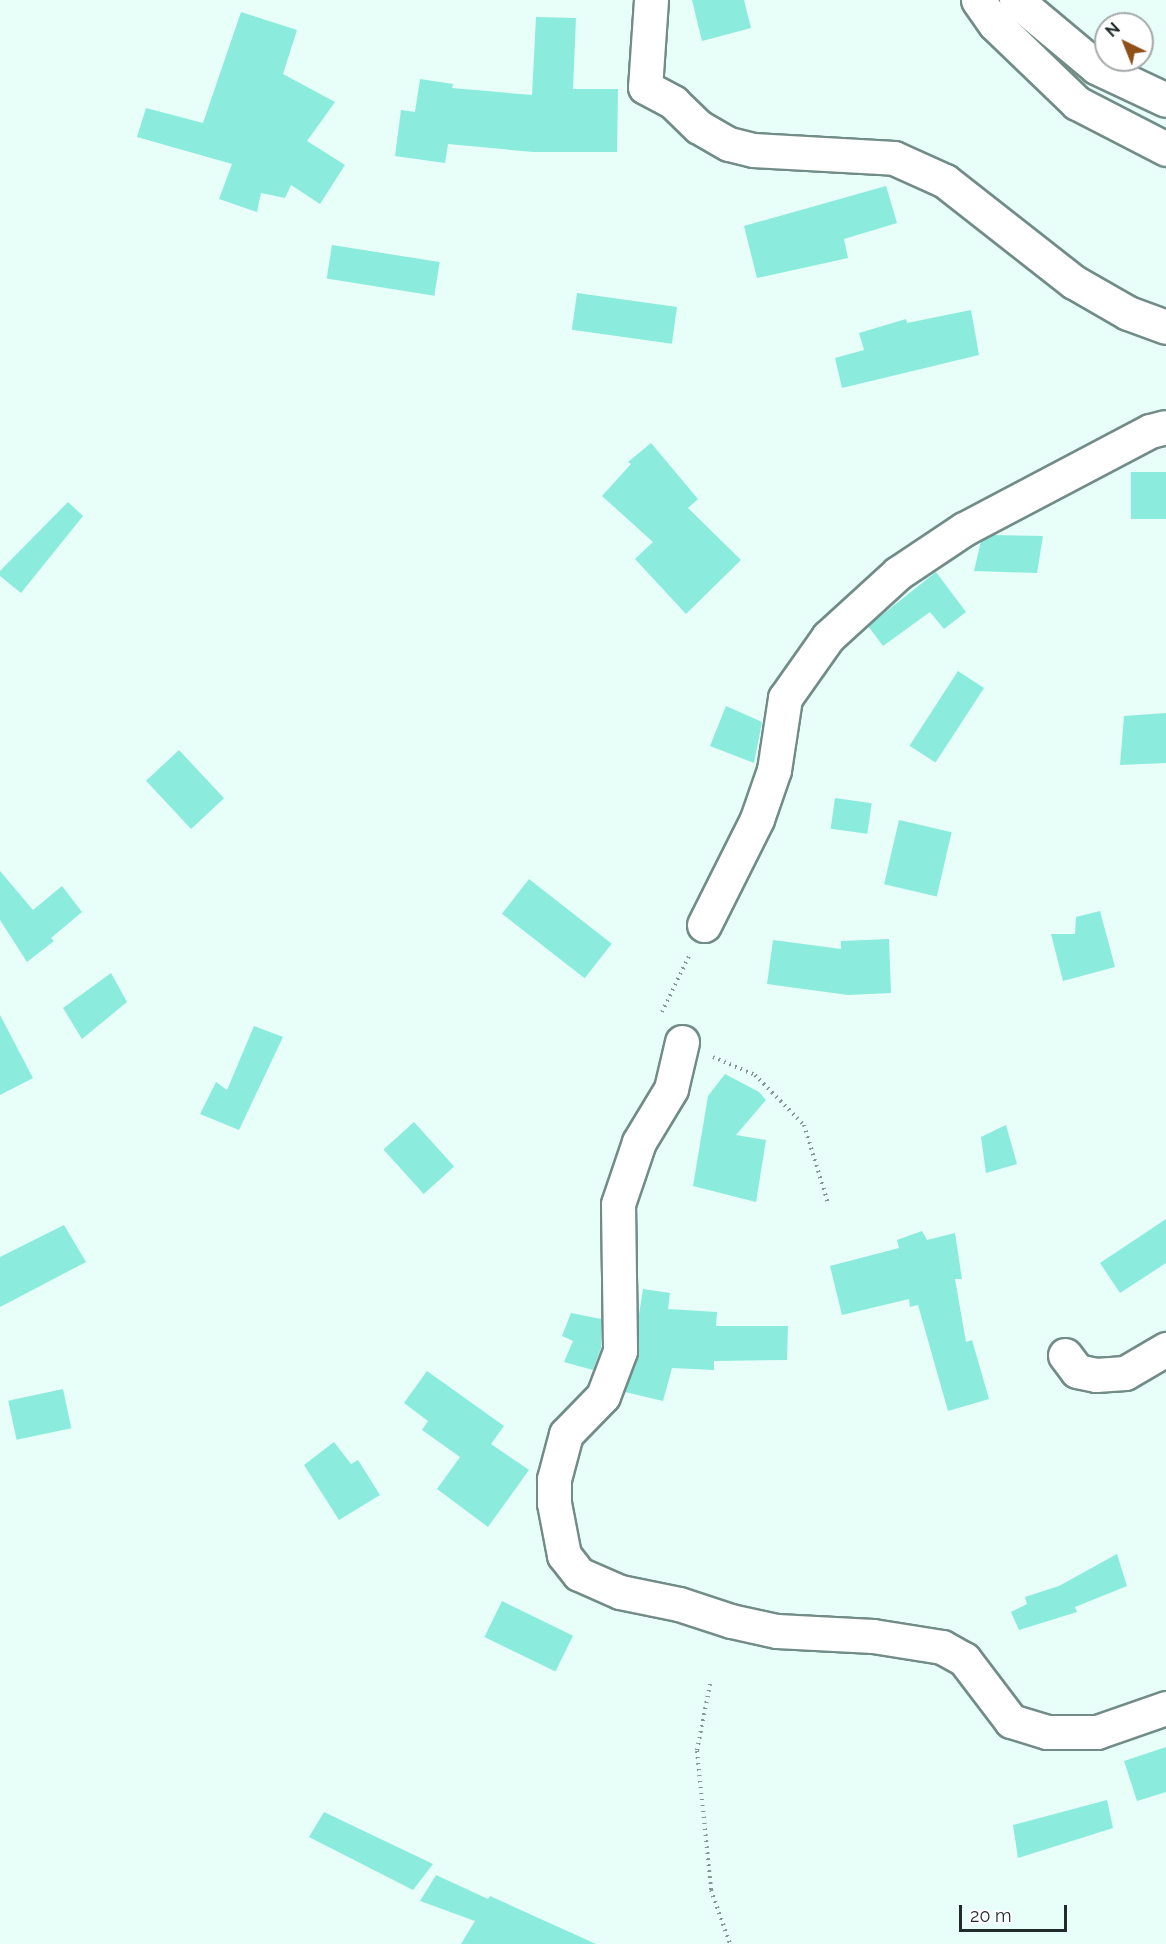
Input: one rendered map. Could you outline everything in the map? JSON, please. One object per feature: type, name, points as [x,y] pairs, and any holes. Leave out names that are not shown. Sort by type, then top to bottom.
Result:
[{"type":"main road","points":[[651,0],[645,87],[673,102],[699,127],[729,144],[753,150],[894,158],[945,181],[1074,282],[1128,313],[1166,327]]},
{"type":"main road","points":[[978,0],[995,24],[1077,103],[1166,149]]},
{"type":"main road","points":[[1016,0],[1096,67],[1166,100]]},
{"type":"main road","points":[[704,925],[757,819],[774,770],[784,698],[828,637],[898,573],[964,529],[1150,431],[1166,427]]},
{"type":"main road","points":[[682,1042],[670,1089],[639,1142],[618,1203],[620,1351],[603,1396],[566,1434],[554,1479],[554,1503],[564,1555],[579,1574],[620,1592],[679,1604],[731,1621],[777,1631],[873,1636],[942,1647],[964,1659],[1011,1721],[1047,1732],[1097,1732],[1166,1708]]},
{"type":"main road","points":[[1065,1355],[1077,1371],[1096,1375],[1125,1373],[1166,1349]]},
{"type":"path","points":[[704,925],[654,1030],[755,1075],[804,1125],[828,1203]]},
{"type":"path","points":[[710,1684],[697,1751],[711,1890],[730,1944]]},
{"type":"building","points":[[692,0],[744,0],[751,28],[702,41]]},
{"type":"building","points":[[241,12],[297,30],[283,74],[335,102],[307,141],[345,165],[320,204],[291,185],[285,198],[261,193],[257,212],[219,199],[232,164],[137,137],[146,108],[203,123]]},
{"type":"building","points":[[536,17],[576,18],[573,89],[618,89],[617,152],[533,152],[448,144],[445,163],[395,156],[401,110],[415,112],[420,79],[453,84],[452,88],[532,95]]},
{"type":"building","points":[[886,186],[897,223],[844,239],[848,258],[757,278],[744,226]]},
{"type":"building","points":[[332,245],[440,262],[434,296],[327,279]]},
{"type":"building","points":[[577,293],[677,307],[672,344],[572,330]]},
{"type":"building","points":[[971,310],[979,355],[842,388],[835,358],[864,350],[859,333],[906,319],[907,323]]},
{"type":"building","points":[[651,443],[698,499],[688,508],[741,560],[686,614],[635,559],[653,542],[602,496],[631,464],[628,462]]},
{"type":"building","points":[[1131,472],[1166,472],[1166,519],[1131,519]]},
{"type":"building","points":[[68,502],[83,516],[21,593],[0,576],[0,571]]},
{"type":"building","points":[[992,535],[1043,536],[1037,573],[974,571],[981,541]]},
{"type":"building","points":[[936,572],[966,612],[944,629],[930,612],[883,646],[868,626]]},
{"type":"building","points":[[958,671],[984,688],[936,763],[910,746]]},
{"type":"building","points":[[726,706],[762,722],[754,763],[710,746]]},
{"type":"building","points":[[1166,713],[1166,763],[1120,765],[1124,716]]},
{"type":"building","points":[[179,750],[224,798],[191,829],[146,781]]},
{"type":"building","points":[[835,798],[872,803],[867,834],[831,829]]},
{"type":"building","points":[[899,820],[952,832],[937,896],[884,884]]},
{"type":"building","points":[[0,871],[33,910],[62,886],[82,912],[51,938],[54,941],[27,962],[0,920]]},
{"type":"building","points":[[529,879],[612,944],[585,978],[502,914]]},
{"type":"building","points":[[1100,911],[1115,967],[1063,981],[1051,934],[1075,934],[1076,917]]},
{"type":"building","points":[[889,939],[891,993],[848,995],[767,984],[773,940],[841,949],[841,941]]},
{"type":"building","points":[[111,973],[127,1002],[82,1039],[63,1008]]},
{"type":"building","points":[[0,1015],[33,1078],[0,1095]]},
{"type":"building","points":[[254,1026],[283,1037],[239,1130],[200,1114],[216,1082],[227,1090]]},
{"type":"building","points":[[725,1074],[759,1092],[766,1100],[736,1135],[766,1140],[756,1202],[693,1186],[708,1096]]},
{"type":"building","points":[[414,1122],[454,1167],[424,1194],[384,1149]]},
{"type":"building","points":[[1006,1125],[1017,1164],[986,1173],[981,1137]]},
{"type":"building","points":[[1166,1219],[1166,1263],[1120,1293],[1100,1263]]},
{"type":"building","points":[[64,1225],[86,1262],[0,1307],[0,1257]]},
{"type":"building","points":[[922,1231],[927,1240],[955,1233],[962,1279],[955,1279],[966,1342],[972,1340],[989,1399],[948,1411],[918,1305],[910,1307],[909,1299],[842,1315],[830,1266],[899,1248],[897,1240]]},
{"type":"building","points":[[643,1289],[670,1293],[668,1309],[717,1312],[716,1326],[788,1326],[787,1360],[714,1361],[714,1370],[672,1368],[663,1401],[625,1392],[638,1357],[638,1321]]},
{"type":"building","points":[[571,1313],[601,1319],[601,1348],[593,1370],[564,1362],[573,1341],[562,1336]]},
{"type":"building","points":[[427,1371],[504,1426],[491,1444],[529,1470],[488,1527],[437,1489],[460,1457],[422,1430],[428,1421],[404,1403]]},
{"type":"building","points":[[63,1389],[71,1428],[17,1440],[8,1401]]},
{"type":"building","points":[[334,1442],[351,1464],[358,1460],[380,1495],[339,1520],[304,1465]]},
{"type":"building","points":[[1117,1554],[1127,1586],[1075,1607],[1077,1612],[1019,1630],[1011,1612],[1027,1604],[1025,1597],[1059,1586]]},
{"type":"building","points":[[502,1601],[573,1636],[555,1672],[484,1637]]},
{"type":"building","points":[[1166,1747],[1166,1792],[1137,1801],[1124,1761]]},
{"type":"building","points":[[1107,1800],[1113,1828],[1018,1858],[1013,1825]]},
{"type":"building","points":[[324,1812],[433,1864],[413,1890],[309,1837]]},
{"type":"building","points":[[436,1875],[488,1899],[490,1896],[596,1944],[461,1944],[475,1921],[420,1901]]}]
